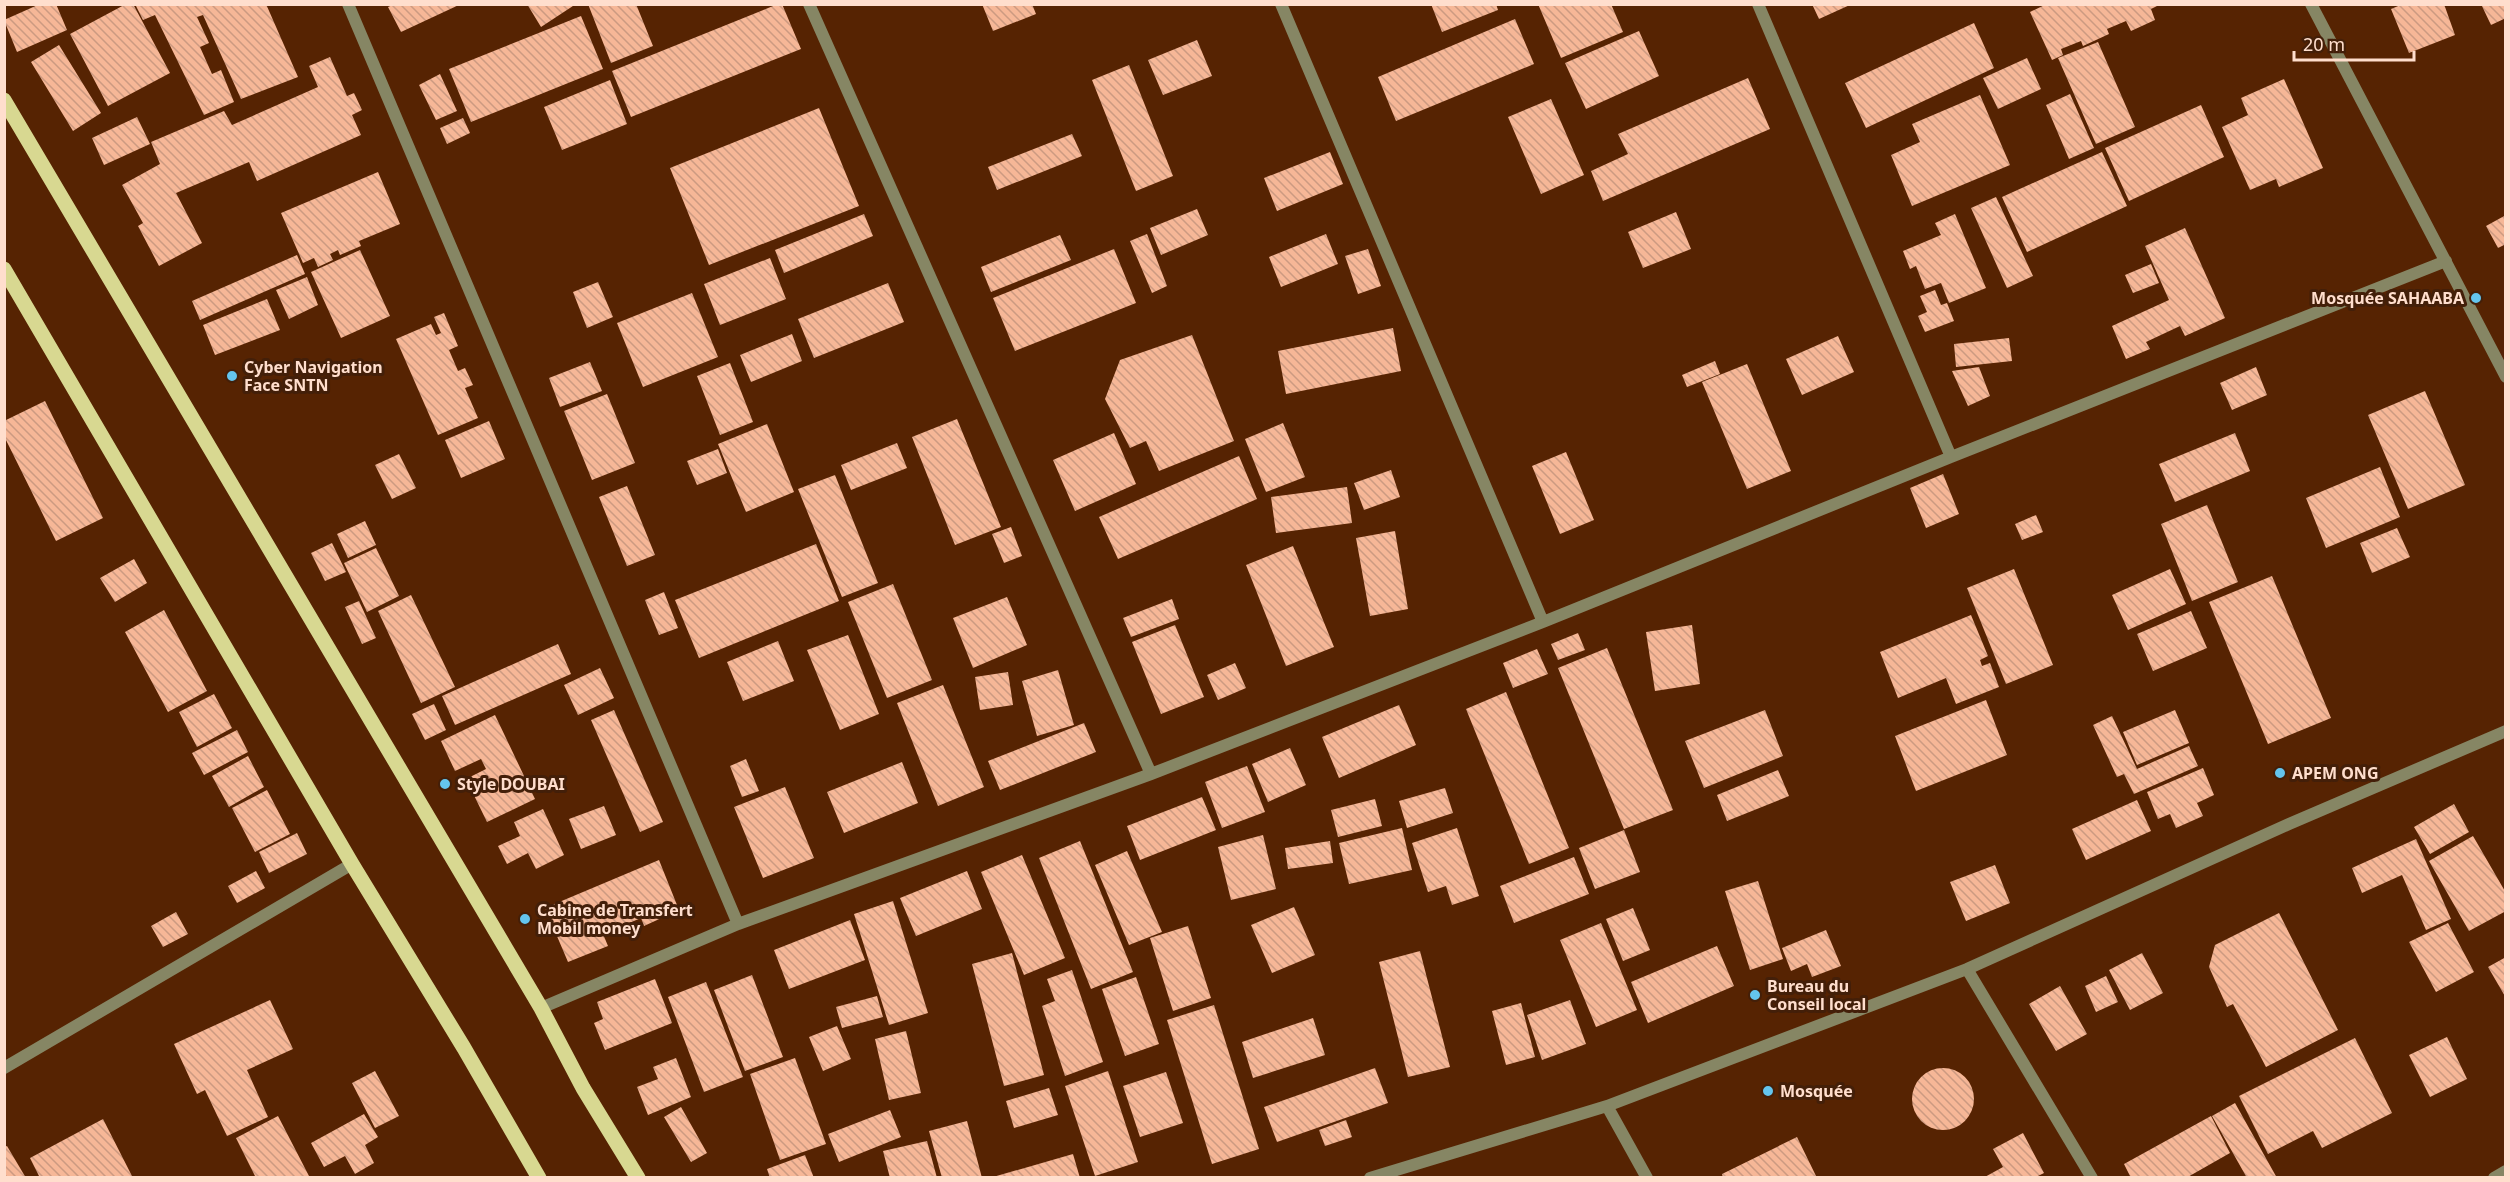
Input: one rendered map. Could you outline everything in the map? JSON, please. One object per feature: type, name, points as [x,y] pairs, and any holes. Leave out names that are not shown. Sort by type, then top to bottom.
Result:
[{"type":"main road","points":[[4,100],[542,1008],[583,1088],[638,1178]]},
{"type":"main road","points":[[4,269],[352,864],[464,1048],[539,1178]]},
{"type":"street","points":[[348,4],[738,924]]},
{"type":"street","points":[[810,4],[1151,774]]},
{"type":"street","points":[[1281,4],[1543,622]]},
{"type":"street","points":[[1758,4],[1951,457]]},
{"type":"street","points":[[2311,4],[2505,377]]},
{"type":"street","points":[[542,1008],[738,924],[1151,774],[1543,622],[2446,261]]},
{"type":"street","points":[[1370,1178],[1607,1106],[1967,969],[2289,824],[2505,731]]},
{"type":"street","points":[[4,1068],[352,864]]},
{"type":"street","points":[[1967,969],[2092,1178]]},
{"type":"street","points":[[1607,1106],[1647,1178]]},
{"type":"street","points":[[2494,1178],[2505,1171]]},
{"type":"building","points":[[40,4],[56,4],[67,30],[17,52],[4,20]]},
{"type":"building","points":[[126,4],[133,4],[170,73],[108,106],[70,34]]},
{"type":"building","points":[[135,4],[266,4],[298,77],[241,99],[203,15],[197,17],[209,43],[200,47],[212,74],[221,70],[234,102],[204,115],[155,15],[143,20]]},
{"type":"building","points":[[395,4],[461,4],[401,32],[388,7]]},
{"type":"building","points":[[527,4],[576,4],[541,27]]},
{"type":"building","points":[[588,4],[636,4],[653,46],[611,63]]},
{"type":"building","points":[[782,4],[801,49],[631,117],[612,71]]},
{"type":"building","points":[[982,4],[1032,4],[1036,14],[993,31]]},
{"type":"building","points":[[1431,4],[1496,4],[1498,10],[1442,32]]},
{"type":"building","points":[[1538,4],[1611,4],[1623,32],[1561,58]]},
{"type":"building","points":[[1812,4],[1852,4],[1819,19]]},
{"type":"building","points":[[2047,4],[2161,4],[2151,9],[2155,20],[2131,31],[2126,21],[2107,29],[2109,34],[2083,46],[2081,41],[2061,49],[2063,55],[2052,60],[2030,12]]},
{"type":"building","points":[[2403,4],[2444,4],[2455,35],[2409,53],[2391,9]]},
{"type":"building","points":[[2481,4],[2506,4],[2506,18],[2491,25]]},
{"type":"building","points":[[581,16],[603,69],[471,122],[449,69]]},
{"type":"building","points":[[1515,19],[1534,64],[1396,121],[1378,77]]},
{"type":"building","points":[[1974,23],[1994,68],[1866,128],[1845,83]]},
{"type":"building","points":[[1639,31],[1659,76],[1586,109],[1565,63]]},
{"type":"building","points":[[1197,40],[1212,76],[1163,95],[1148,60]]},
{"type":"building","points":[[2098,42],[2135,127],[2096,144],[2058,58]]},
{"type":"building","points":[[59,45],[101,113],[73,131],[31,62]]},
{"type":"building","points":[[330,57],[347,96],[354,93],[362,110],[352,115],[361,135],[257,181],[249,162],[176,193],[202,243],[159,266],[138,226],[143,223],[122,185],[160,164],[151,142],[224,111],[232,125],[318,87],[309,66]]},
{"type":"building","points":[[2027,58],[2041,89],[1998,109],[1983,78]]},
{"type":"building","points":[[1129,65],[1173,176],[1136,191],[1092,80]]},
{"type":"building","points":[[440,74],[457,111],[436,120],[419,85]]},
{"type":"building","points":[[1748,78],[1770,129],[1603,201],[1591,171],[1628,154],[1618,134]]},
{"type":"building","points":[[2284,79],[2323,168],[2279,187],[2276,179],[2250,190],[2222,127],[2248,115],[2241,98]]},
{"type":"building","points":[[610,80],[627,124],[562,150],[544,107]]},
{"type":"building","points":[[2070,94],[2094,148],[2069,159],[2046,105]]},
{"type":"building","points":[[1980,95],[2010,165],[1912,206],[1891,155],[1920,142],[1912,124]]},
{"type":"building","points":[[1551,99],[1584,175],[1541,194],[1508,117]]},
{"type":"building","points":[[2201,105],[2224,157],[2129,201],[2105,148]]},
{"type":"building","points":[[819,108],[859,206],[709,265],[670,168]]},
{"type":"building","points":[[137,117],[150,144],[104,165],[92,138]]},
{"type":"building","points":[[463,118],[470,133],[447,144],[440,128]]},
{"type":"building","points":[[1072,134],[1082,156],[997,190],[988,167]]},
{"type":"building","points":[[1330,152],[1343,184],[1277,211],[1264,178]]},
{"type":"building","points":[[2102,152],[2127,206],[2027,252],[2002,197]]},
{"type":"building","points":[[378,172],[400,224],[359,241],[361,246],[340,255],[338,250],[330,254],[333,260],[318,267],[314,258],[303,263],[281,213]]},
{"type":"building","points":[[1996,197],[2033,276],[2007,288],[1971,208]]},
{"type":"building","points":[[1197,209],[1208,235],[1161,255],[1150,228]]},
{"type":"building","points":[[1676,212],[1691,249],[1643,268],[1628,232]]},
{"type":"building","points":[[864,214],[873,236],[784,273],[775,250]]},
{"type":"building","points":[[1955,214],[1986,288],[1949,303],[1941,283],[1925,289],[1916,266],[1910,269],[1903,251],[1941,235],[1935,223]]},
{"type":"building","points":[[2506,215],[2506,244],[2498,248],[2486,226]]},
{"type":"building","points":[[2185,228],[2225,318],[2185,336],[2180,326],[2146,342],[2150,349],[2126,359],[2112,326],[2169,300],[2145,246]]},
{"type":"building","points":[[1147,234],[1167,286],[1152,293],[1130,241]]},
{"type":"building","points":[[1326,234],[1338,264],[1281,287],[1269,257]]},
{"type":"building","points":[[1060,235],[1071,260],[991,292],[981,267]]},
{"type":"building","points":[[1114,249],[1136,303],[1015,351],[993,298]]},
{"type":"building","points":[[1368,249],[1381,286],[1358,294],[1345,256]]},
{"type":"building","points":[[360,250],[390,316],[341,338],[311,272]]},
{"type":"building","points":[[297,255],[305,274],[200,320],[192,301]]},
{"type":"building","points":[[770,258],[786,299],[720,325],[704,284]]},
{"type":"building","points":[[2151,264],[2159,283],[2133,293],[2125,275]]},
{"type":"building","points":[[307,277],[318,305],[289,319],[276,290]]},
{"type":"building","points":[[598,282],[613,317],[587,328],[573,292]]},
{"type":"building","points":[[888,283],[904,322],[814,358],[798,319]]},
{"type":"building","points":[[1935,290],[1941,305],[1947,303],[1954,321],[1925,332],[1918,316],[1927,312],[1920,296]]},
{"type":"building","points":[[692,293],[718,357],[643,387],[617,323]]},
{"type":"building","points":[[267,299],[280,330],[215,355],[203,325]]},
{"type":"building","points":[[444,313],[458,346],[449,350],[458,371],[465,368],[473,385],[465,388],[478,418],[438,435],[396,339],[431,324],[436,335],[441,333],[434,317]]},
{"type":"building","points":[[1393,328],[1401,371],[1286,394],[1278,351]]},
{"type":"building","points":[[792,334],[802,361],[751,382],[740,355]]},
{"type":"building","points":[[1192,335],[1234,441],[1159,471],[1146,441],[1130,448],[1105,399],[1120,360]]},
{"type":"building","points":[[1838,336],[1854,372],[1802,395],[1786,359]]},
{"type":"building","points":[[2009,338],[2012,361],[1956,367],[1954,344]]},
{"type":"building","points":[[1715,361],[1720,374],[1687,387],[1682,375]]},
{"type":"building","points":[[590,362],[602,391],[560,407],[549,378]]},
{"type":"building","points":[[730,363],[753,422],[720,435],[697,376]]},
{"type":"building","points":[[1747,364],[1791,471],[1747,489],[1702,382]]},
{"type":"building","points":[[1979,367],[1990,396],[1968,406],[1952,371]]},
{"type":"building","points":[[2256,367],[2267,395],[2232,410],[2220,383]]},
{"type":"building","points":[[2425,391],[2465,485],[2408,509],[2368,415]]},
{"type":"building","points":[[607,394],[635,463],[592,480],[564,411]]},
{"type":"building","points":[[45,401],[103,518],[56,541],[4,436],[4,421]]},
{"type":"building","points":[[957,419],[1001,527],[955,545],[912,437]]},
{"type":"building","points":[[489,421],[505,459],[461,478],[445,440]]},
{"type":"building","points":[[1283,423],[1305,477],[1266,492],[1245,439]]},
{"type":"building","points":[[767,424],[794,492],[746,512],[718,444]]},
{"type":"building","points":[[1114,433],[1136,484],[1075,511],[1053,460]]},
{"type":"building","points":[[2235,433],[2250,471],[2175,502],[2159,464]]},
{"type":"building","points":[[897,443],[907,468],[851,490],[841,465]]},
{"type":"building","points":[[718,449],[727,473],[697,485],[687,461]]},
{"type":"building","points":[[1566,452],[1594,520],[1560,534],[1532,466]]},
{"type":"building","points":[[399,454],[416,488],[392,499],[375,465]]},
{"type":"building","points":[[1239,456],[1257,499],[1118,559],[1099,517]]},
{"type":"building","points":[[2380,467],[2400,517],[2326,548],[2306,498]]},
{"type":"building","points":[[1391,470],[1400,497],[1364,510],[1354,483]]},
{"type":"building","points":[[1943,474],[1959,514],[1926,528],[1910,488]]},
{"type":"building","points":[[835,475],[878,583],[842,597],[798,489]]},
{"type":"building","points":[[627,486],[655,555],[627,566],[599,497]]},
{"type":"building","points":[[1347,487],[1352,523],[1276,533],[1271,497]]},
{"type":"building","points":[[2207,505],[2238,582],[2192,601],[2161,524]]},
{"type":"building","points":[[2036,515],[2043,532],[2022,540],[2015,524]]},
{"type":"building","points":[[365,521],[376,545],[348,558],[337,534]]},
{"type":"building","points":[[1011,527],[1022,556],[1004,563],[992,534]]},
{"type":"building","points":[[2397,528],[2410,557],[2372,573],[2360,543]]},
{"type":"building","points":[[1395,531],[1408,609],[1370,616],[1356,538]]},
{"type":"building","points":[[332,543],[346,572],[325,581],[311,553]]},
{"type":"building","points":[[816,544],[839,601],[699,658],[675,600]]},
{"type":"building","points":[[1293,546],[1334,647],[1286,666],[1246,565]]},
{"type":"building","points":[[376,548],[399,596],[367,612],[344,563]]},
{"type":"building","points":[[134,559],[147,583],[115,602],[100,578]]},
{"type":"building","points":[[2014,569],[2053,665],[2006,684],[1967,588]]},
{"type":"building","points":[[2170,569],[2186,604],[2128,630],[2112,595]]},
{"type":"building","points":[[2272,576],[2331,718],[2268,744],[2209,602]]},
{"type":"building","points":[[893,584],[932,680],[887,698],[848,602]]},
{"type":"building","points":[[664,592],[678,628],[659,635],[645,600]]},
{"type":"building","points":[[411,595],[455,687],[421,703],[378,611]]},
{"type":"building","points":[[1007,597],[1027,645],[973,668],[953,618]]},
{"type":"building","points":[[1172,599],[1179,619],[1131,637],[1123,618]]},
{"type":"building","points":[[359,601],[376,638],[362,644],[345,607]]},
{"type":"building","points":[[164,610],[207,691],[168,712],[125,632]]},
{"type":"building","points":[[2191,611],[2207,648],[2153,671],[2137,634]]},
{"type":"building","points":[[1971,615],[1988,656],[1980,660],[1982,666],[1990,663],[1999,687],[1956,704],[1946,678],[1898,698],[1880,652]]},
{"type":"building","points":[[1175,625],[1204,697],[1161,714],[1132,642]]},
{"type":"building","points":[[1692,625],[1700,684],[1655,691],[1646,632]]},
{"type":"building","points":[[1578,633],[1585,650],[1558,660],[1551,644]]},
{"type":"building","points":[[848,635],[879,714],[840,730],[807,650]]},
{"type":"building","points":[[778,641],[794,681],[743,701],[727,662]]},
{"type":"building","points":[[558,644],[571,674],[455,725],[442,696]]},
{"type":"building","points":[[1607,648],[1673,810],[1624,829],[1558,668]]},
{"type":"building","points":[[1537,649],[1548,674],[1513,688],[1503,663]]},
{"type":"building","points":[[1235,663],[1246,688],[1218,700],[1207,675]]},
{"type":"building","points":[[600,668],[614,698],[578,715],[564,685]]},
{"type":"building","points":[[1058,670],[1074,725],[1037,736],[1022,681]]},
{"type":"building","points":[[1008,672],[1013,705],[980,710],[975,677]]},
{"type":"building","points":[[943,685],[984,787],[938,806],[897,703]]},
{"type":"building","points":[[1506,692],[1569,848],[1529,864],[1466,709]]},
{"type":"building","points":[[214,694],[232,728],[197,747],[179,712]]},
{"type":"building","points":[[1986,700],[2007,755],[1916,791],[1895,736]]},
{"type":"building","points":[[434,704],[446,730],[425,740],[412,714]]},
{"type":"building","points":[[1399,705],[1416,745],[1339,778],[1322,737]]},
{"type":"building","points":[[614,710],[663,822],[640,832],[591,720]]},
{"type":"building","points":[[1765,710],[1783,756],[1704,788],[1685,741]]},
{"type":"building","points":[[2175,710],[2189,743],[2137,765],[2123,732]]},
{"type":"building","points":[[495,715],[535,799],[487,822],[466,779],[486,769],[481,759],[455,771],[441,741]]},
{"type":"building","points":[[2112,716],[2137,769],[2189,746],[2198,766],[2134,794],[2124,774],[2117,777],[2093,725]]},
{"type":"building","points":[[1084,723],[1096,752],[1000,790],[988,761]]},
{"type":"building","points":[[237,730],[248,752],[204,775],[192,753]]},
{"type":"building","points":[[1290,748],[1306,785],[1268,802],[1252,764]]},
{"type":"building","points":[[248,756],[264,787],[229,807],[212,776]]},
{"type":"building","points":[[746,759],[759,791],[742,797],[730,766]]},
{"type":"building","points":[[902,762],[918,803],[844,833],[827,792]]},
{"type":"building","points":[[1247,766],[1265,812],[1222,828],[1205,782]]},
{"type":"building","points":[[2203,768],[2214,795],[2197,803],[2203,816],[2176,828],[2170,814],[2158,819],[2147,792]]},
{"type":"building","points":[[1778,770],[1789,796],[1727,821],[1717,795]]},
{"type":"building","points":[[785,787],[814,858],[763,878],[734,807]]},
{"type":"building","points":[[1445,788],[1453,813],[1407,828],[1399,801]]},
{"type":"building","points":[[267,790],[290,834],[255,852],[232,808]]},
{"type":"building","points":[[1202,797],[1216,830],[1140,860],[1127,826]]},
{"type":"building","points":[[1375,799],[1382,826],[1338,837],[1331,810]]},
{"type":"building","points":[[2137,800],[2151,831],[2086,860],[2072,829]]},
{"type":"building","points":[[2454,804],[2469,832],[2430,854],[2414,827]]},
{"type":"building","points":[[604,806],[616,835],[581,849],[569,819]]},
{"type":"building","points":[[543,809],[564,855],[536,869],[528,853],[507,864],[498,846],[520,836],[514,822]]},
{"type":"building","points":[[1402,828],[1412,870],[1349,884],[1339,843]]},
{"type":"building","points":[[1457,828],[1479,896],[1452,905],[1446,886],[1428,892],[1412,843]]},
{"type":"building","points":[[1624,830],[1640,872],[1595,889],[1579,848]]},
{"type":"building","points":[[297,833],[307,854],[269,873],[259,852]]},
{"type":"building","points":[[1263,835],[1276,889],[1231,900],[1218,847]]},
{"type":"building","points":[[2473,836],[2506,893],[2506,911],[2469,931],[2429,861]]},
{"type":"building","points":[[2416,839],[2451,919],[2426,930],[2402,875],[2362,893],[2352,868]]},
{"type":"building","points":[[1080,841],[1133,972],[1091,989],[1039,858]]},
{"type":"building","points":[[1330,841],[1333,863],[1288,869],[1285,848]]},
{"type":"building","points":[[1127,851],[1162,932],[1129,945],[1095,865]]},
{"type":"building","points":[[1022,855],[1065,958],[1024,975],[981,872]]},
{"type":"building","points":[[1574,857],[1589,894],[1514,923],[1500,886]]},
{"type":"building","points":[[659,860],[679,910],[644,926],[641,918],[603,934],[608,946],[568,962],[545,908]]},
{"type":"building","points":[[1995,865],[2010,903],[1966,921],[1950,882]]},
{"type":"building","points":[[256,871],[265,888],[237,903],[228,886]]},
{"type":"building","points":[[967,871],[982,909],[916,936],[900,898]]},
{"type":"building","points":[[1758,881],[1783,959],[1750,970],[1725,891]]},
{"type":"building","points":[[893,901],[928,1013],[889,1025],[854,914]]},
{"type":"building","points":[[1294,907],[1315,955],[1272,973],[1251,925]]},
{"type":"building","points":[[1633,908],[1650,950],[1623,961],[1606,919]]},
{"type":"building","points":[[176,912],[188,934],[163,947],[151,926]]},
{"type":"building","points":[[2279,913],[2338,1030],[2266,1067],[2233,1004],[2227,1007],[2209,967],[2215,945]]},
{"type":"building","points":[[850,920],[865,960],[789,989],[774,950]]},
{"type":"building","points":[[1601,923],[1637,1010],[1596,1027],[1560,940]]},
{"type":"building","points":[[2448,923],[2474,972],[2436,992],[2409,942]]},
{"type":"building","points":[[1188,926],[1211,998],[1173,1011],[1150,938]]},
{"type":"building","points":[[1826,930],[1841,966],[1812,977],[1807,964],[1791,971],[1782,948]]},
{"type":"building","points":[[1717,946],[1734,986],[1648,1023],[1631,982]]},
{"type":"building","points":[[1420,951],[1450,1067],[1408,1077],[1379,962]]},
{"type":"building","points":[[1012,953],[1044,1075],[1004,1086],[972,964]]},
{"type":"building","points":[[2142,953],[2163,993],[2130,1010],[2109,970]]},
{"type":"building","points":[[2506,957],[2506,998],[2488,967]]},
{"type":"building","points":[[1072,970],[1103,1062],[1065,1076],[1042,1006],[1055,1001],[1047,979]]},
{"type":"building","points":[[752,975],[783,1057],[745,1071],[714,990]]},
{"type":"building","points":[[2106,976],[2118,1002],[2096,1012],[2085,986]]},
{"type":"building","points":[[1136,977],[1159,1044],[1125,1056],[1102,989]]},
{"type":"building","points":[[655,979],[672,1023],[605,1050],[594,1023],[603,1019],[597,1002]]},
{"type":"building","points":[[706,982],[743,1077],[704,1092],[668,997]]},
{"type":"building","points":[[2060,986],[2087,1034],[2056,1051],[2029,1004]]},
{"type":"building","points":[[877,996],[883,1017],[842,1028],[836,1007]]},
{"type":"building","points":[[270,1000],[293,1049],[247,1070],[268,1117],[227,1136],[205,1090],[197,1094],[174,1044]]},
{"type":"building","points":[[1570,1000],[1586,1044],[1542,1060],[1527,1015]]},
{"type":"building","points":[[1521,1003],[1535,1057],[1506,1065],[1492,1011]]},
{"type":"building","points":[[1214,1005],[1259,1149],[1212,1164],[1167,1020]]},
{"type":"building","points":[[1313,1018],[1325,1055],[1253,1078],[1242,1042]]},
{"type":"building","points":[[837,1026],[851,1059],[823,1071],[809,1037]]},
{"type":"building","points":[[906,1031],[921,1093],[889,1100],[875,1039]]},
{"type":"building","points":[[2447,1037],[2467,1079],[2430,1097],[2409,1055]]},
{"type":"building","points":[[2355,1038],[2392,1113],[2322,1148],[2313,1131],[2268,1154],[2239,1096]]},
{"type":"building","points":[[676,1058],[691,1097],[648,1115],[637,1087],[658,1079],[653,1067]]},
{"type":"building","points":[[795,1058],[826,1144],[780,1160],[750,1074]]},
{"type":"building","points":[[1375,1068],[1388,1103],[1277,1142],[1264,1107]]},
{"type":"building","points":[[1943,1068],[1960,1073],[1965,1077],[1969,1082],[1974,1099],[1969,1116],[1965,1121],[1960,1125],[1943,1130],[1926,1125],[1921,1121],[1917,1116],[1912,1099],[1917,1082],[1921,1077],[1926,1073]]},
{"type":"building","points":[[375,1071],[399,1116],[375,1128],[352,1083]]},
{"type":"building","points":[[1108,1071],[1138,1162],[1095,1176],[1065,1086]]},
{"type":"building","points":[[1166,1072],[1183,1123],[1140,1137],[1123,1086]]},
{"type":"building","points":[[1049,1088],[1058,1115],[1014,1128],[1006,1101]]},
{"type":"building","points":[[2235,1103],[2277,1178],[2247,1178],[2212,1116]]},
{"type":"building","points":[[681,1107],[707,1153],[691,1162],[664,1117]]},
{"type":"building","points":[[890,1110],[901,1137],[839,1162],[828,1134]]},
{"type":"building","points":[[364,1114],[378,1137],[365,1145],[374,1163],[355,1174],[345,1156],[324,1167],[311,1143]]},
{"type":"building","points":[[278,1116],[309,1176],[307,1178],[256,1178],[236,1138]]},
{"type":"building","points":[[2211,1116],[2230,1153],[2186,1178],[2131,1178],[2124,1164]]},
{"type":"building","points":[[103,1119],[133,1178],[40,1178],[30,1158]]},
{"type":"building","points":[[1346,1120],[1352,1137],[1325,1146],[1319,1130]]},
{"type":"building","points":[[967,1121],[982,1178],[942,1178],[929,1131]]},
{"type":"building","points":[[2023,1133],[2044,1173],[2034,1178],[1983,1178],[2003,1167],[1993,1149]]},
{"type":"building","points":[[1797,1137],[1817,1178],[1723,1178],[1722,1174]]},
{"type":"building","points":[[927,1141],[937,1178],[890,1178],[883,1151]]},
{"type":"building","points":[[7,1146],[26,1178],[4,1178],[4,1147]]},
{"type":"building","points":[[1073,1154],[1080,1178],[993,1178],[993,1177]]},
{"type":"building","points":[[805,1155],[814,1178],[770,1178],[767,1169]]},
{"type":"place","name":"Mosquée SAHAABA","points":[[2476,298]]},
{"type":"place","name":"Cyber Navigation Face SNTN","points":[[232,376]]},
{"type":"place","name":"APEM ONG","points":[[2280,773]]},
{"type":"place","name":"Style DOUBAI","points":[[445,784]]},
{"type":"place","name":"Cabine de Transfert Mobil money","points":[[525,919]]},
{"type":"place","name":"Bureau du Conseil local","points":[[1755,995]]},
{"type":"place","name":"Mosquée","points":[[1768,1091]]}]
